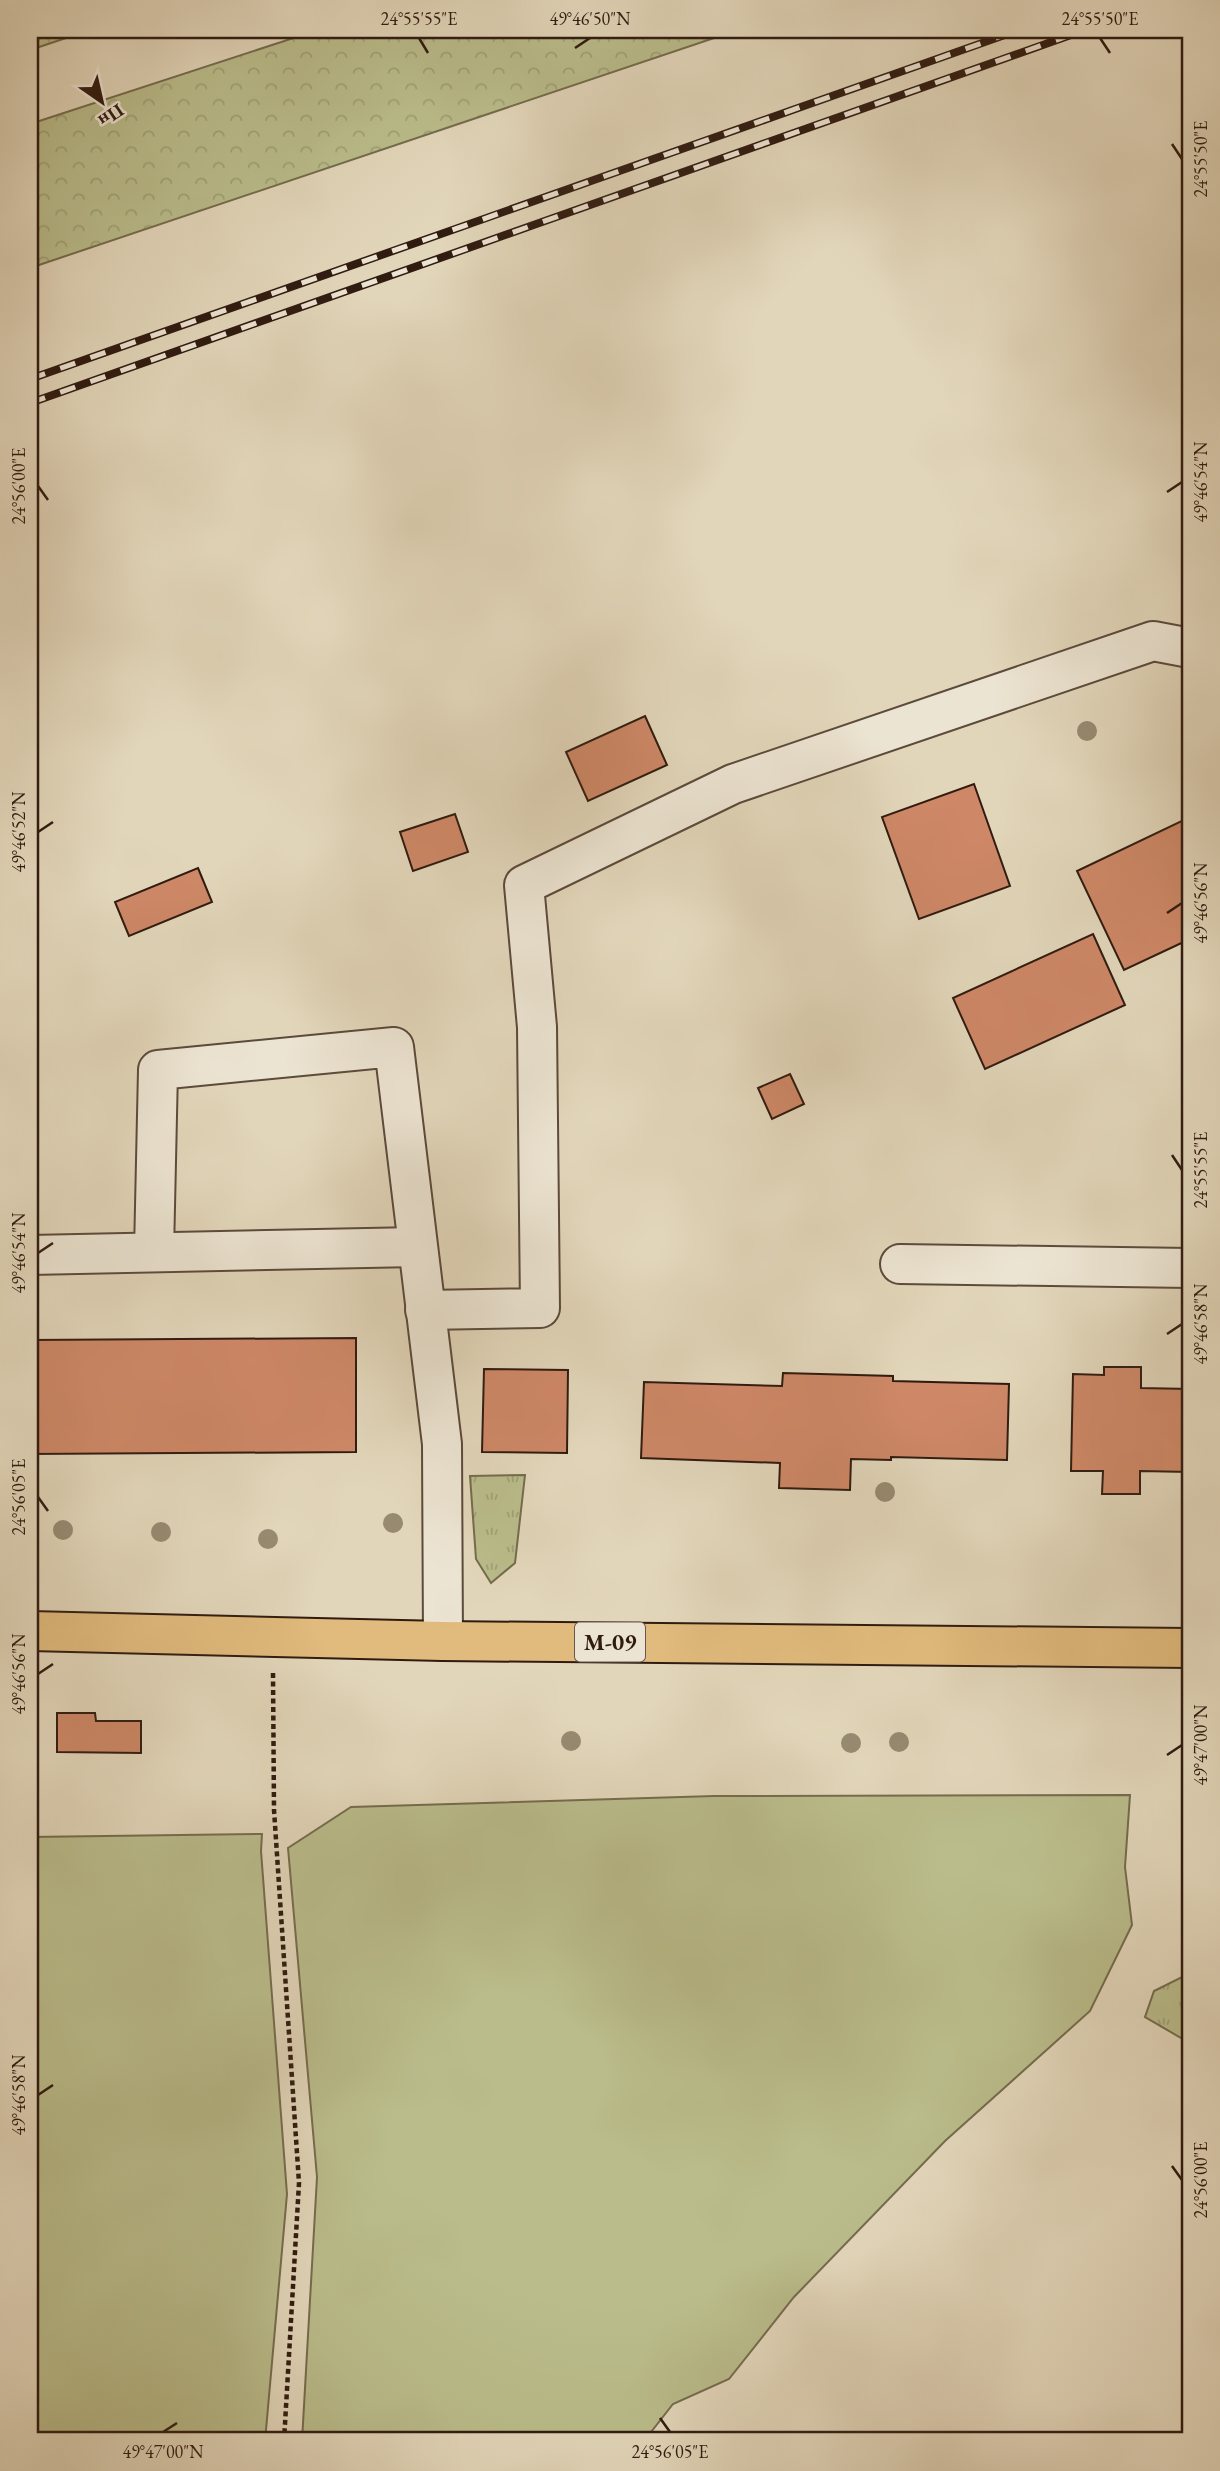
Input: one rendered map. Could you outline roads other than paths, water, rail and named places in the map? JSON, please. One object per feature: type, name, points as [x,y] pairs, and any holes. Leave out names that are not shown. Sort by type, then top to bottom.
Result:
[{"type":"highway","name":"М-09","points":[[30,1631],[443,1641],[1190,1648]]},
{"type":"lane","points":[[425,1310],[540,1308],[537,1027],[524,885],[733,784],[1153,640],[1190,648]]},
{"type":"lane","points":[[154,1252],[158,1070],[394,1047],[442,1444],[443,1641]]},
{"type":"lane","points":[[30,1255],[417,1247]]},
{"type":"lane","points":[[900,1264],[1190,1268]]},
{"type":"railway","points":[[30,379],[1019,30]]},
{"type":"railway","points":[[30,403],[1085,30]]}]
